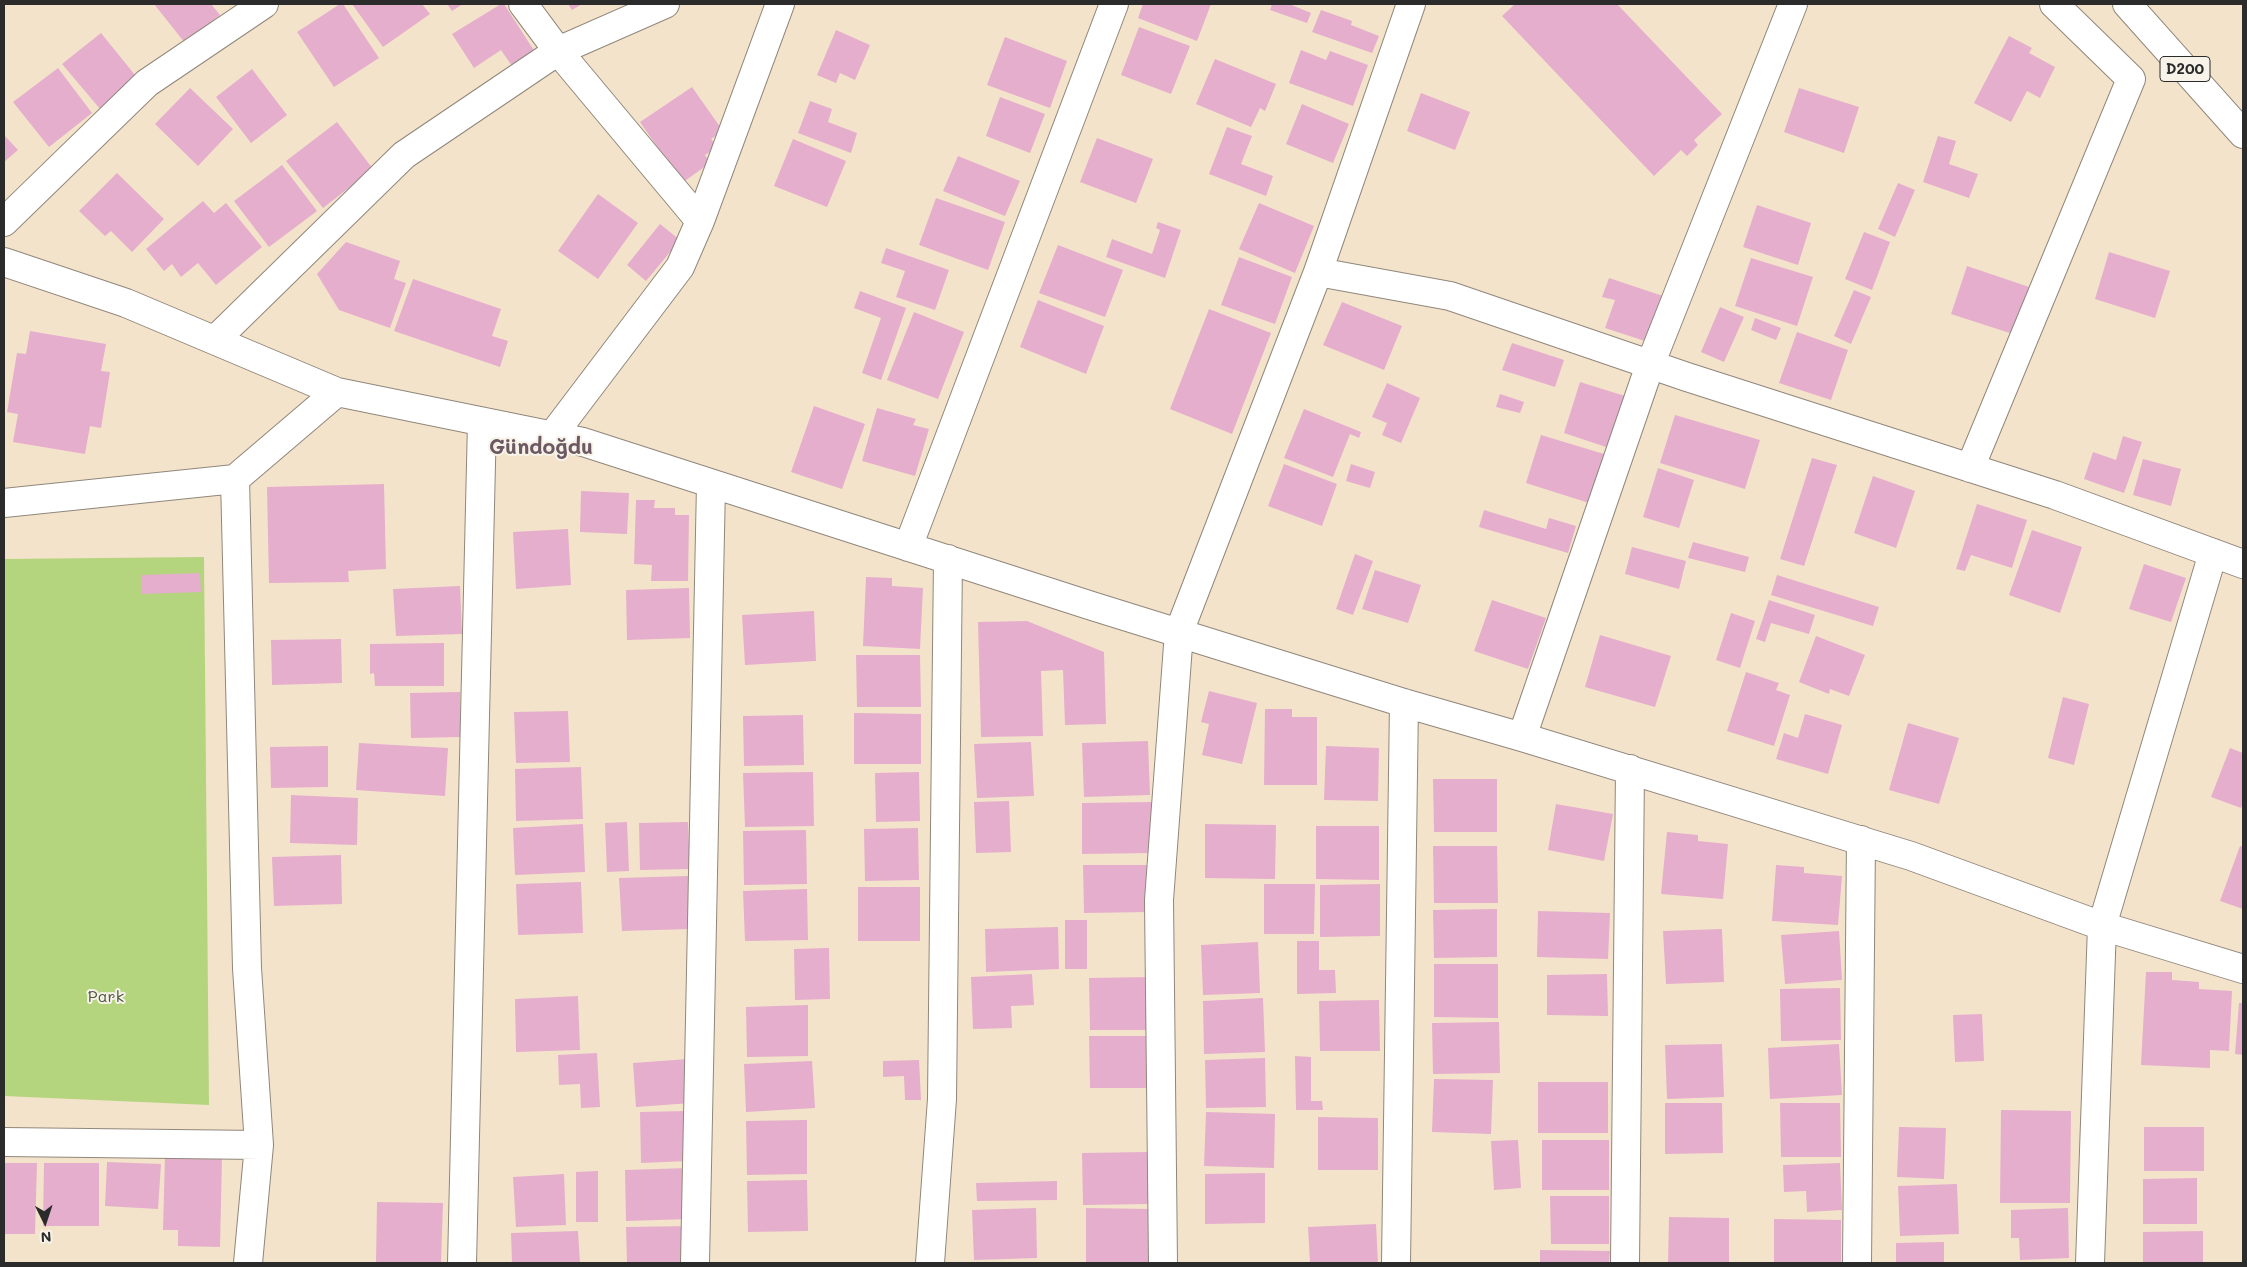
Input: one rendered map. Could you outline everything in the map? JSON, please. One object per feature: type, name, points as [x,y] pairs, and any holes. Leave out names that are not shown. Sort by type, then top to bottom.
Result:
[{"type":"main road","points":[[4,222],[147,83],[264,4]]},
{"type":"main road","points":[[524,4],[558,51],[700,221]]},
{"type":"main road","points":[[214,340],[404,154],[558,51],[665,4]]},
{"type":"main road","points":[[552,436],[680,267],[700,221],[780,4]]},
{"type":"main road","points":[[908,546],[1114,4]]},
{"type":"main road","points":[[1163,1263],[1159,900],[1180,632],[1318,272],[1411,4]]},
{"type":"main road","points":[[1522,737],[1650,365],[1794,4]]},
{"type":"main road","points":[[1970,468],[2132,79],[2054,4]]},
{"type":"main road","name":"D200","points":[[2126,4],[2243,134]]},
{"type":"main road","points":[[4,262],[126,302],[337,392],[583,442],[1404,703],[1862,840],[2102,926],[2243,968]]},
{"type":"main road","points":[[1318,272],[1450,296],[1650,365],[2055,495],[2243,564]]},
{"type":"main road","points":[[4,503],[235,479],[337,392]]},
{"type":"main road","points":[[462,1263],[482,422]]},
{"type":"main road","points":[[235,479],[247,968],[259,1145],[248,1263]]},
{"type":"main road","points":[[695,1263],[711,484]]},
{"type":"main road","points":[[2090,1263],[2102,926],[2213,553]]},
{"type":"main road","points":[[930,1263],[942,1099],[948,559]]},
{"type":"main road","points":[[1396,1263],[1404,703]]},
{"type":"main road","points":[[1625,1263],[1630,770]]},
{"type":"main road","points":[[1857,1263],[1862,840]]},
{"type":"main road","points":[[4,1142],[259,1145]]},
{"type":"green space","name":"Park","points":[[204,557],[209,1105],[4,1096],[4,559]]},
{"type":"building","points":[[154,4],[211,4],[220,15],[185,43]]},
{"type":"building","points":[[340,4],[343,4],[379,58],[334,87],[297,32]]},
{"type":"building","points":[[352,4],[422,4],[430,14],[383,47]]},
{"type":"building","points":[[447,4],[463,4],[452,11]]},
{"type":"building","points":[[504,4],[535,52],[512,66],[501,50],[474,68],[452,34]]},
{"type":"building","points":[[568,4],[582,4],[572,10]]},
{"type":"building","points":[[1143,4],[1211,4],[1197,41],[1138,18]]},
{"type":"building","points":[[1272,4],[1289,4],[1311,13],[1307,23],[1270,10]]},
{"type":"building","points":[[1515,4],[1617,4],[1722,114],[1694,140],[1698,145],[1687,156],[1681,150],[1654,176],[1502,16]]},
{"type":"building","points":[[1321,10],[1352,21],[1351,25],[1379,36],[1372,53],[1312,32]]},
{"type":"building","points":[[1139,27],[1190,46],[1171,94],[1121,75]]},
{"type":"building","points":[[836,30],[870,45],[855,80],[840,73],[836,83],[817,75]]},
{"type":"building","points":[[101,33],[139,80],[101,110],[62,64]]},
{"type":"building","points":[[2009,36],[2032,48],[2029,53],[2055,67],[2040,98],[2027,91],[2011,122],[1974,103]]},
{"type":"building","points":[[1005,37],[1067,61],[1050,108],[987,85]]},
{"type":"building","points":[[1301,50],[1326,60],[1330,51],[1368,65],[1353,106],[1289,83]]},
{"type":"building","points":[[1215,59],[1276,84],[1265,111],[1260,108],[1251,127],[1196,104]]},
{"type":"building","points":[[58,68],[92,113],[49,147],[13,102]]},
{"type":"building","points":[[252,69],[287,115],[251,143],[216,97]]},
{"type":"building","points":[[692,87],[723,131],[711,139],[717,147],[705,155],[710,163],[682,183],[640,122]]},
{"type":"building","points":[[190,88],[233,129],[198,166],[155,124]]},
{"type":"building","points":[[1799,88],[1859,107],[1844,153],[1784,132]]},
{"type":"building","points":[[1421,93],[1470,112],[1455,150],[1407,131]]},
{"type":"building","points":[[1000,97],[1045,114],[1030,153],[986,136]]},
{"type":"building","points":[[810,101],[832,109],[828,122],[857,133],[851,153],[798,133]]},
{"type":"building","points":[[1302,104],[1349,124],[1333,163],[1286,144]]},
{"type":"building","points":[[337,122],[373,169],[323,208],[286,161]]},
{"type":"building","points":[[1227,127],[1252,136],[1241,164],[1273,176],[1266,196],[1209,174]]},
{"type":"building","points":[[4,135],[18,150],[4,162]]},
{"type":"building","points":[[1938,136],[1956,141],[1949,164],[1978,174],[1969,198],[1923,182]]},
{"type":"building","points":[[1097,138],[1153,159],[1136,203],[1080,182]]},
{"type":"building","points":[[793,139],[846,161],[827,207],[774,186]]},
{"type":"building","points":[[958,156],[1020,181],[1005,216],[943,191]]},
{"type":"building","points":[[282,165],[317,211],[269,247],[234,201]]},
{"type":"building","points":[[117,173],[164,219],[132,252],[111,231],[105,236],[79,211]]},
{"type":"building","points":[[1898,183],[1915,190],[1895,237],[1878,229]]},
{"type":"building","points":[[598,194],[638,223],[598,279],[558,251]]},
{"type":"building","points":[[936,198],[1005,222],[988,270],[919,245]]},
{"type":"building","points":[[203,201],[214,213],[226,203],[262,247],[216,285],[198,263],[181,277],[172,264],[164,271],[146,249]]},
{"type":"building","points":[[1259,203],[1314,226],[1295,273],[1239,249]]},
{"type":"building","points":[[1757,205],[1811,223],[1798,265],[1743,247]]},
{"type":"building","points":[[1158,222],[1181,230],[1165,278],[1106,257],[1112,239],[1152,254],[1160,230],[1156,228]]},
{"type":"building","points":[[660,224],[680,240],[646,281],[627,265]]},
{"type":"building","points":[[1864,232],[1890,242],[1872,290],[1845,279]]},
{"type":"building","points":[[346,242],[400,261],[394,279],[406,283],[390,328],[339,310],[317,274]]},
{"type":"building","points":[[1058,245],[1123,270],[1105,317],[1039,293]]},
{"type":"building","points":[[886,248],[949,270],[935,310],[896,297],[905,271],[881,263]]},
{"type":"building","points":[[2109,252],[2170,271],[2155,318],[2095,299]]},
{"type":"building","points":[[1239,257],[1292,277],[1275,324],[1221,305]]},
{"type":"building","points":[[1751,258],[1813,277],[1797,326],[1735,306]]},
{"type":"building","points":[[1967,266],[2035,289],[2019,336],[1951,314]]},
{"type":"building","points":[[1609,278],[1663,296],[1648,342],[1605,328],[1615,300],[1602,297]]},
{"type":"building","points":[[413,279],[501,309],[492,336],[508,341],[500,367],[394,331]]},
{"type":"building","points":[[1854,290],[1871,297],[1851,344],[1834,336]]},
{"type":"building","points":[[860,291],[906,308],[881,380],[862,373],[881,318],[854,308]]},
{"type":"building","points":[[1038,300],[1104,326],[1086,374],[1020,347]]},
{"type":"building","points":[[1342,302],[1402,326],[1384,370],[1323,345]]},
{"type":"building","points":[[1720,307],[1744,317],[1724,362],[1701,352]]},
{"type":"building","points":[[1209,309],[1271,333],[1232,434],[1170,409]]},
{"type":"building","points":[[914,312],[964,332],[938,399],[887,380]]},
{"type":"building","points":[[1755,318],[1781,328],[1776,340],[1751,330]]},
{"type":"building","points":[[30,331],[106,344],[101,371],[110,372],[101,428],[90,426],[85,454],[13,442],[18,414],[7,412],[17,353],[26,354]]},
{"type":"building","points":[[1797,332],[1848,350],[1831,400],[1779,383]]},
{"type":"building","points":[[1512,343],[1564,360],[1555,387],[1502,370]]},
{"type":"building","points":[[1580,382],[1625,396],[1609,448],[1564,433]]},
{"type":"building","points":[[1387,383],[1420,398],[1401,443],[1382,435],[1387,423],[1372,417]]},
{"type":"building","points":[[1500,394],[1524,402],[1520,413],[1496,407]]},
{"type":"building","points":[[814,406],[865,424],[842,489],[791,472]]},
{"type":"building","points":[[877,408],[916,419],[913,425],[929,429],[915,476],[862,461]]},
{"type":"building","points":[[1304,409],[1361,432],[1359,438],[1350,434],[1333,477],[1284,458]]},
{"type":"building","points":[[1675,415],[1760,440],[1745,489],[1660,463]]},
{"type":"building","points":[[1541,435],[1604,454],[1589,503],[1526,483]]},
{"type":"building","points":[[2123,436],[2142,442],[2124,493],[2084,479],[2093,452],[2116,460]]},
{"type":"building","points":[[1812,458],[1837,465],[1804,566],[1780,559]]},
{"type":"building","points":[[2143,459],[2181,469],[2171,506],[2133,495]]},
{"type":"building","points":[[1284,464],[1337,484],[1322,526],[1268,506]]},
{"type":"building","points":[[1351,464],[1375,472],[1370,488],[1346,481]]},
{"type":"building","points":[[1658,468],[1694,480],[1679,528],[1643,517]]},
{"type":"building","points":[[1873,476],[1915,491],[1896,548],[1854,533]]},
{"type":"building","points":[[384,484],[386,569],[348,571],[349,582],[269,583],[267,487]]},
{"type":"building","points":[[581,491],[629,493],[627,534],[580,532]]},
{"type":"building","points":[[636,500],[655,500],[654,508],[675,508],[675,515],[689,515],[688,581],[651,581],[652,565],[634,564]]},
{"type":"building","points":[[1977,504],[2027,520],[2012,568],[1971,555],[1965,571],[1956,569]]},
{"type":"building","points":[[1484,510],[1546,529],[1549,518],[1576,526],[1568,553],[1479,527]]},
{"type":"building","points":[[568,529],[571,585],[516,589],[513,532]]},
{"type":"building","points":[[2032,530],[2082,547],[2060,613],[2009,595]]},
{"type":"building","points":[[1693,542],[1749,557],[1745,572],[1688,558]]},
{"type":"building","points":[[1632,547],[1686,561],[1679,589],[1625,574]]},
{"type":"building","points":[[1355,554],[1373,561],[1353,615],[1336,609]]},
{"type":"building","points":[[2144,564],[2186,578],[2171,622],[2129,609]]},
{"type":"building","points":[[1375,570],[1421,585],[1408,623],[1362,609]]},
{"type":"building","points":[[200,573],[201,592],[142,594],[142,575]]},
{"type":"building","points":[[1777,575],[1879,607],[1873,626],[1771,595]]},
{"type":"building","points":[[866,577],[892,578],[892,586],[923,588],[920,649],[863,646]]},
{"type":"building","points":[[460,586],[462,634],[396,636],[393,589]]},
{"type":"building","points":[[689,588],[690,638],[627,640],[626,590]]},
{"type":"building","points":[[1492,600],[1546,618],[1528,669],[1474,651]]},
{"type":"building","points":[[1769,600],[1815,615],[1809,634],[1771,623],[1765,642],[1756,639]]},
{"type":"building","points":[[814,611],[816,661],[745,665],[742,615]]},
{"type":"building","points":[[1731,613],[1755,621],[1740,668],[1716,660]]},
{"type":"building","points":[[1027,621],[1104,652],[1106,724],[1065,725],[1063,670],[1041,671],[1043,736],[981,737],[978,622]]},
{"type":"building","points":[[1600,635],[1671,656],[1655,707],[1585,687]]},
{"type":"building","points":[[1816,636],[1865,655],[1849,696],[1830,689],[1829,694],[1799,682]]},
{"type":"building","points":[[341,639],[342,683],[272,685],[271,640]]},
{"type":"building","points":[[444,643],[444,686],[375,686],[374,673],[370,674],[370,644]]},
{"type":"building","points":[[856,655],[920,655],[921,707],[857,707]]},
{"type":"building","points":[[1746,672],[1779,683],[1776,690],[1790,695],[1774,746],[1727,731]]},
{"type":"building","points":[[1209,691],[1257,703],[1242,764],[1202,755],[1209,724],[1201,722]]},
{"type":"building","points":[[460,692],[460,737],[411,738],[410,693]]},
{"type":"building","points":[[2063,697],[2089,704],[2074,765],[2048,758]]},
{"type":"building","points":[[1265,709],[1292,709],[1292,717],[1317,717],[1317,785],[1264,785]]},
{"type":"building","points":[[568,711],[570,762],[516,763],[514,712]]},
{"type":"building","points":[[854,713],[921,714],[921,764],[854,764]]},
{"type":"building","points":[[1805,714],[1842,725],[1828,774],[1776,759],[1784,733],[1798,738]]},
{"type":"building","points":[[803,715],[804,765],[744,766],[743,716]]},
{"type":"building","points":[[1908,723],[1959,738],[1939,804],[1889,790]]},
{"type":"building","points":[[1148,741],[1150,795],[1084,797],[1082,743]]},
{"type":"building","points":[[1031,742],[1034,796],[977,798],[974,744]]},
{"type":"building","points":[[359,743],[448,748],[445,796],[356,790]]},
{"type":"building","points":[[328,746],[328,787],[271,788],[270,747]]},
{"type":"building","points":[[1326,746],[1379,748],[1378,801],[1324,800]]},
{"type":"building","points":[[2230,748],[2243,753],[2243,802],[2241,808],[2211,797]]},
{"type":"building","points":[[581,767],[583,819],[516,821],[515,769]]},
{"type":"building","points":[[813,772],[814,826],[745,827],[743,773]]},
{"type":"building","points":[[919,772],[920,821],[876,822],[875,773]]},
{"type":"building","points":[[1433,779],[1497,779],[1497,832],[1434,832]]},
{"type":"building","points":[[291,795],[358,798],[357,845],[290,843]]},
{"type":"building","points":[[1009,801],[1011,852],[976,853],[974,802]]},
{"type":"building","points":[[1152,802],[1152,853],[1082,854],[1082,803]]},
{"type":"building","points":[[1556,804],[1613,814],[1604,861],[1548,850]]},
{"type":"building","points":[[627,822],[629,871],[607,872],[605,823]]},
{"type":"building","points":[[688,822],[690,869],[640,870],[639,823]]},
{"type":"building","points":[[583,824],[585,872],[515,875],[513,828]]},
{"type":"building","points":[[1205,824],[1276,825],[1275,879],[1205,878]]},
{"type":"building","points":[[1316,826],[1379,826],[1379,880],[1316,879]]},
{"type":"building","points":[[918,828],[919,880],[865,881],[864,829]]},
{"type":"building","points":[[806,830],[807,884],[744,885],[743,831]]},
{"type":"building","points":[[1667,832],[1698,835],[1698,841],[1728,844],[1723,899],[1661,894]]},
{"type":"building","points":[[1433,846],[1497,846],[1498,903],[1434,903]]},
{"type":"building","points":[[2240,846],[2243,847],[2243,909],[2220,901]]},
{"type":"building","points":[[341,855],[342,904],[274,906],[272,857]]},
{"type":"building","points":[[1083,865],[1150,865],[1151,912],[1084,913]]},
{"type":"building","points":[[1776,865],[1804,867],[1804,873],[1842,876],[1838,925],[1772,921]]},
{"type":"building","points":[[688,876],[690,929],[622,931],[619,878]]},
{"type":"building","points":[[581,882],[583,933],[518,935],[516,884]]},
{"type":"building","points":[[1264,884],[1315,884],[1314,934],[1264,934]]},
{"type":"building","points":[[1380,884],[1380,936],[1320,937],[1320,885]]},
{"type":"building","points":[[858,887],[920,887],[920,941],[858,941]]},
{"type":"building","points":[[807,889],[808,940],[745,941],[743,891]]},
{"type":"building","points":[[1497,909],[1497,957],[1434,958],[1433,910]]},
{"type":"building","points":[[1538,911],[1610,913],[1608,959],[1537,957]]},
{"type":"building","points":[[1065,920],[1087,920],[1087,969],[1065,969]]},
{"type":"building","points":[[1058,927],[1059,969],[986,972],[985,929]]},
{"type":"building","points":[[1722,929],[1724,982],[1666,984],[1663,931]]},
{"type":"building","points":[[1839,931],[1842,980],[1785,984],[1781,935]]},
{"type":"building","points":[[1297,941],[1319,941],[1319,970],[1335,970],[1336,993],[1297,994]]},
{"type":"building","points":[[1258,942],[1260,993],[1203,995],[1201,945]]},
{"type":"building","points":[[829,948],[830,999],[795,1000],[794,949]]},
{"type":"building","points":[[1434,964],[1498,964],[1498,1018],[1434,1017]]},
{"type":"building","points":[[2146,972],[2172,972],[2172,980],[2199,982],[2199,989],[2232,991],[2229,1051],[2210,1050],[2210,1068],[2141,1065]]},
{"type":"building","points":[[1032,974],[1034,1005],[1011,1006],[1012,1028],[973,1029],[971,977]]},
{"type":"building","points":[[1607,974],[1608,1016],[1547,1015],[1547,975]]},
{"type":"building","points":[[1149,977],[1150,1030],[1090,1030],[1089,978]]},
{"type":"building","points":[[1840,988],[1841,1040],[1781,1041],[1780,989]]},
{"type":"building","points":[[578,996],[580,1050],[516,1052],[515,999]]},
{"type":"building","points":[[1263,998],[1265,1052],[1204,1054],[1203,1001]]},
{"type":"building","points":[[1379,1000],[1380,1051],[1320,1051],[1319,1001]]},
{"type":"building","points":[[2239,1003],[2243,1003],[2243,1055],[2235,1054]]},
{"type":"building","points":[[808,1005],[808,1056],[747,1057],[746,1007]]},
{"type":"building","points":[[1982,1014],[1984,1061],[1955,1062],[1953,1015]]},
{"type":"building","points":[[1499,1022],[1500,1073],[1433,1074],[1432,1023]]},
{"type":"building","points":[[1089,1036],[1150,1036],[1150,1088],[1090,1088]]},
{"type":"building","points":[[1722,1044],[1724,1097],[1667,1099],[1665,1045]]},
{"type":"building","points":[[1839,1044],[1842,1095],[1770,1099],[1768,1048]]},
{"type":"building","points":[[597,1053],[600,1107],[581,1108],[580,1084],[559,1085],[558,1055]]},
{"type":"building","points":[[1295,1056],[1311,1057],[1311,1101],[1322,1101],[1323,1110],[1296,1110]]},
{"type":"building","points":[[1265,1058],[1266,1107],[1206,1108],[1205,1060]]},
{"type":"building","points":[[688,1059],[691,1103],[636,1107],[633,1063]]},
{"type":"building","points":[[919,1060],[921,1100],[905,1100],[904,1076],[883,1077],[883,1061]]},
{"type":"building","points":[[812,1061],[815,1108],[746,1112],[744,1064]]},
{"type":"building","points":[[1434,1079],[1493,1080],[1491,1134],[1432,1132]]},
{"type":"building","points":[[1538,1082],[1608,1082],[1608,1133],[1538,1133]]},
{"type":"building","points":[[1665,1103],[1722,1103],[1723,1153],[1665,1154]]},
{"type":"building","points":[[1780,1103],[1840,1103],[1841,1157],[1781,1157]]},
{"type":"building","points":[[2001,1110],[2071,1111],[2070,1203],[2000,1203]]},
{"type":"building","points":[[687,1111],[688,1161],[641,1163],[640,1112]]},
{"type":"building","points":[[1206,1112],[1275,1114],[1274,1168],[1204,1166]]},
{"type":"building","points":[[1318,1117],[1378,1118],[1378,1170],[1318,1170]]},
{"type":"building","points":[[807,1120],[807,1174],[747,1175],[746,1121]]},
{"type":"building","points":[[1899,1127],[1946,1128],[1944,1179],[1897,1177]]},
{"type":"building","points":[[2144,1127],[2204,1127],[2204,1171],[2144,1171]]},
{"type":"building","points":[[1518,1140],[1521,1188],[1494,1190],[1491,1141]]},
{"type":"building","points":[[1542,1140],[1609,1140],[1609,1190],[1542,1190]]},
{"type":"building","points":[[1149,1152],[1150,1204],[1083,1205],[1082,1153]]},
{"type":"building","points":[[165,1156],[222,1157],[220,1247],[178,1246],[178,1230],[163,1230]]},
{"type":"building","points":[[107,1162],[161,1164],[158,1209],[105,1206]]},
{"type":"building","points":[[4,1163],[37,1163],[35,1234],[4,1234]]},
{"type":"building","points":[[44,1163],[99,1163],[99,1226],[43,1226]]},
{"type":"building","points":[[1840,1163],[1842,1210],[1807,1212],[1806,1191],[1784,1192],[1783,1165]]},
{"type":"building","points":[[688,1168],[690,1219],[626,1221],[625,1170]]},
{"type":"building","points":[[598,1171],[598,1222],[576,1222],[576,1172]]},
{"type":"building","points":[[1265,1173],[1265,1223],[1205,1224],[1205,1174]]},
{"type":"building","points":[[564,1174],[566,1225],[516,1227],[513,1177]]},
{"type":"building","points":[[2197,1178],[2197,1224],[2143,1224],[2143,1179]]},
{"type":"building","points":[[807,1180],[808,1231],[748,1232],[747,1181]]},
{"type":"building","points":[[1057,1181],[1057,1200],[977,1201],[976,1183]]},
{"type":"building","points":[[1957,1184],[1959,1234],[1900,1236],[1898,1186]]},
{"type":"building","points":[[1550,1196],[1609,1196],[1609,1244],[1551,1244]]},
{"type":"building","points":[[377,1202],[443,1203],[441,1263],[376,1263]]},
{"type":"building","points":[[1036,1208],[1037,1258],[974,1260],[972,1210]]},
{"type":"building","points":[[1086,1208],[1150,1209],[1149,1262],[1086,1262]]},
{"type":"building","points":[[2068,1208],[2069,1258],[2020,1260],[2019,1238],[2011,1238],[2011,1210]]},
{"type":"building","points":[[1669,1217],[1729,1218],[1729,1263],[1668,1263]]},
{"type":"building","points":[[1774,1219],[1841,1220],[1841,1263],[1774,1263]]},
{"type":"building","points":[[1376,1224],[1378,1263],[1310,1263],[1308,1227]]},
{"type":"building","points":[[690,1226],[690,1263],[627,1263],[626,1227]]},
{"type":"building","points":[[578,1231],[580,1263],[512,1263],[511,1233]]},
{"type":"building","points":[[2203,1231],[2203,1263],[2143,1263],[2143,1232]]},
{"type":"building","points":[[1944,1242],[1944,1263],[1896,1263],[1896,1243]]},
{"type":"building","points":[[1540,1250],[1610,1251],[1609,1263],[1540,1263]]},
{"type":"district","name":"Gündoğdu","points":[[541,448]]}]
